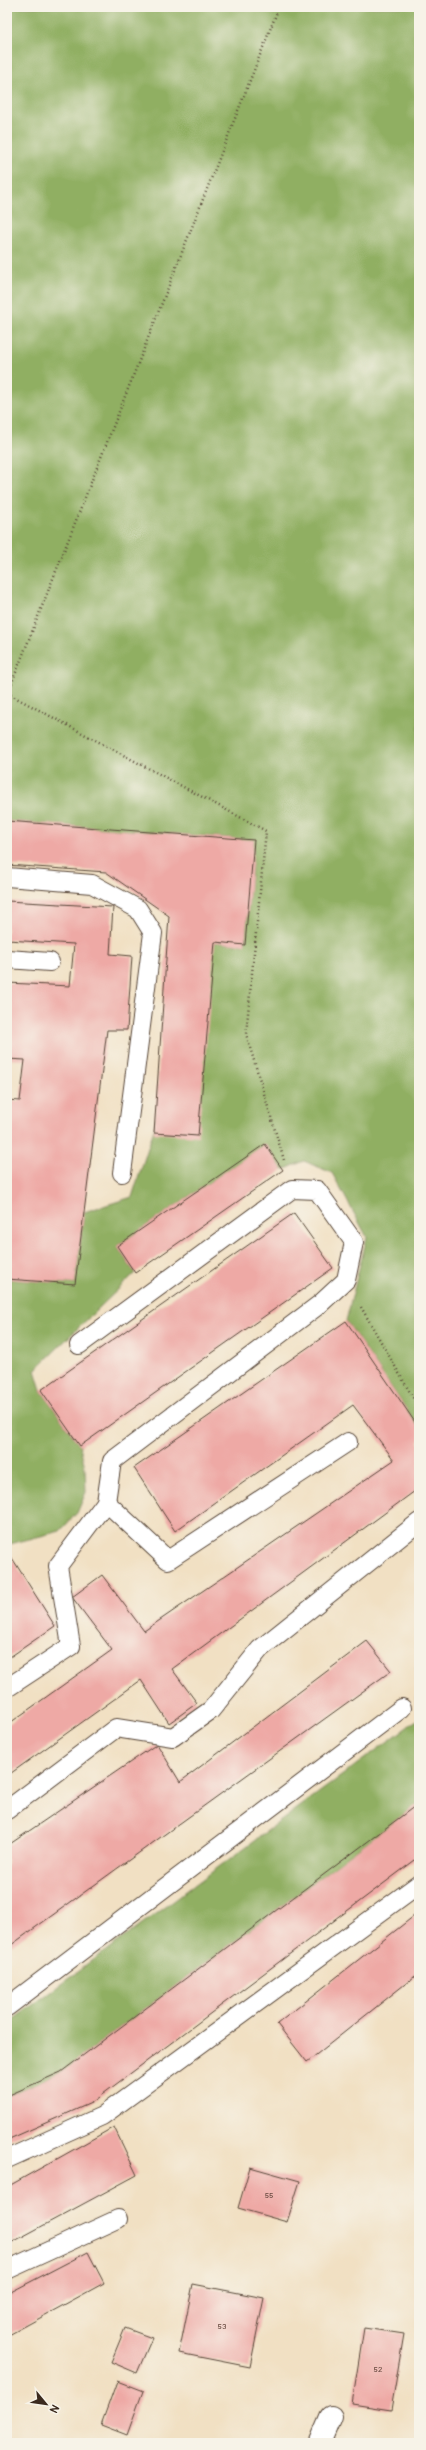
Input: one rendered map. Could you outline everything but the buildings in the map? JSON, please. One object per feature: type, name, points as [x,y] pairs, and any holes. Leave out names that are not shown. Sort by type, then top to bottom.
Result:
[{"type":"street","points":[[320,2443],[331,2417]]},
{"type":"lane","points":[[7,877],[92,884],[138,909],[153,933],[122,1173]]},
{"type":"lane","points":[[7,959],[50,962]]},
{"type":"lane","points":[[7,1688],[71,1646],[58,1566],[106,1502],[112,1460],[320,1304],[346,1280],[354,1242],[317,1190],[292,1189],[79,1346]]},
{"type":"lane","points":[[106,1502],[168,1560],[348,1442]]},
{"type":"lane","points":[[7,1810],[116,1728],[173,1737],[211,1710],[260,1649],[419,1522]]},
{"type":"lane","points":[[7,2006],[402,1708]]},
{"type":"lane","points":[[7,2159],[102,2116],[419,1884]]},
{"type":"lane","points":[[7,2270],[118,2219]]},
{"type":"path","points":[[279,7],[7,694],[266,831],[246,1034],[292,1189]]},
{"type":"path","points":[[346,1280],[419,1408]]},
{"type":"green space","points":[[7,7],[419,7],[419,1428],[346,1321],[367,1237],[332,1173],[304,1161],[283,1170],[265,1144],[117,1246],[135,1273],[35,1370],[41,1390],[80,1446],[85,1467],[86,1492],[77,1513],[60,1531],[10,1544],[7,1544],[7,1279],[75,1284],[84,1212],[132,1197],[215,942],[245,945],[254,840],[7,821]]},
{"type":"green space","points":[[419,1650],[419,1803],[61,2072],[7,2096],[7,2024],[418,1719],[416,1670]]}]
